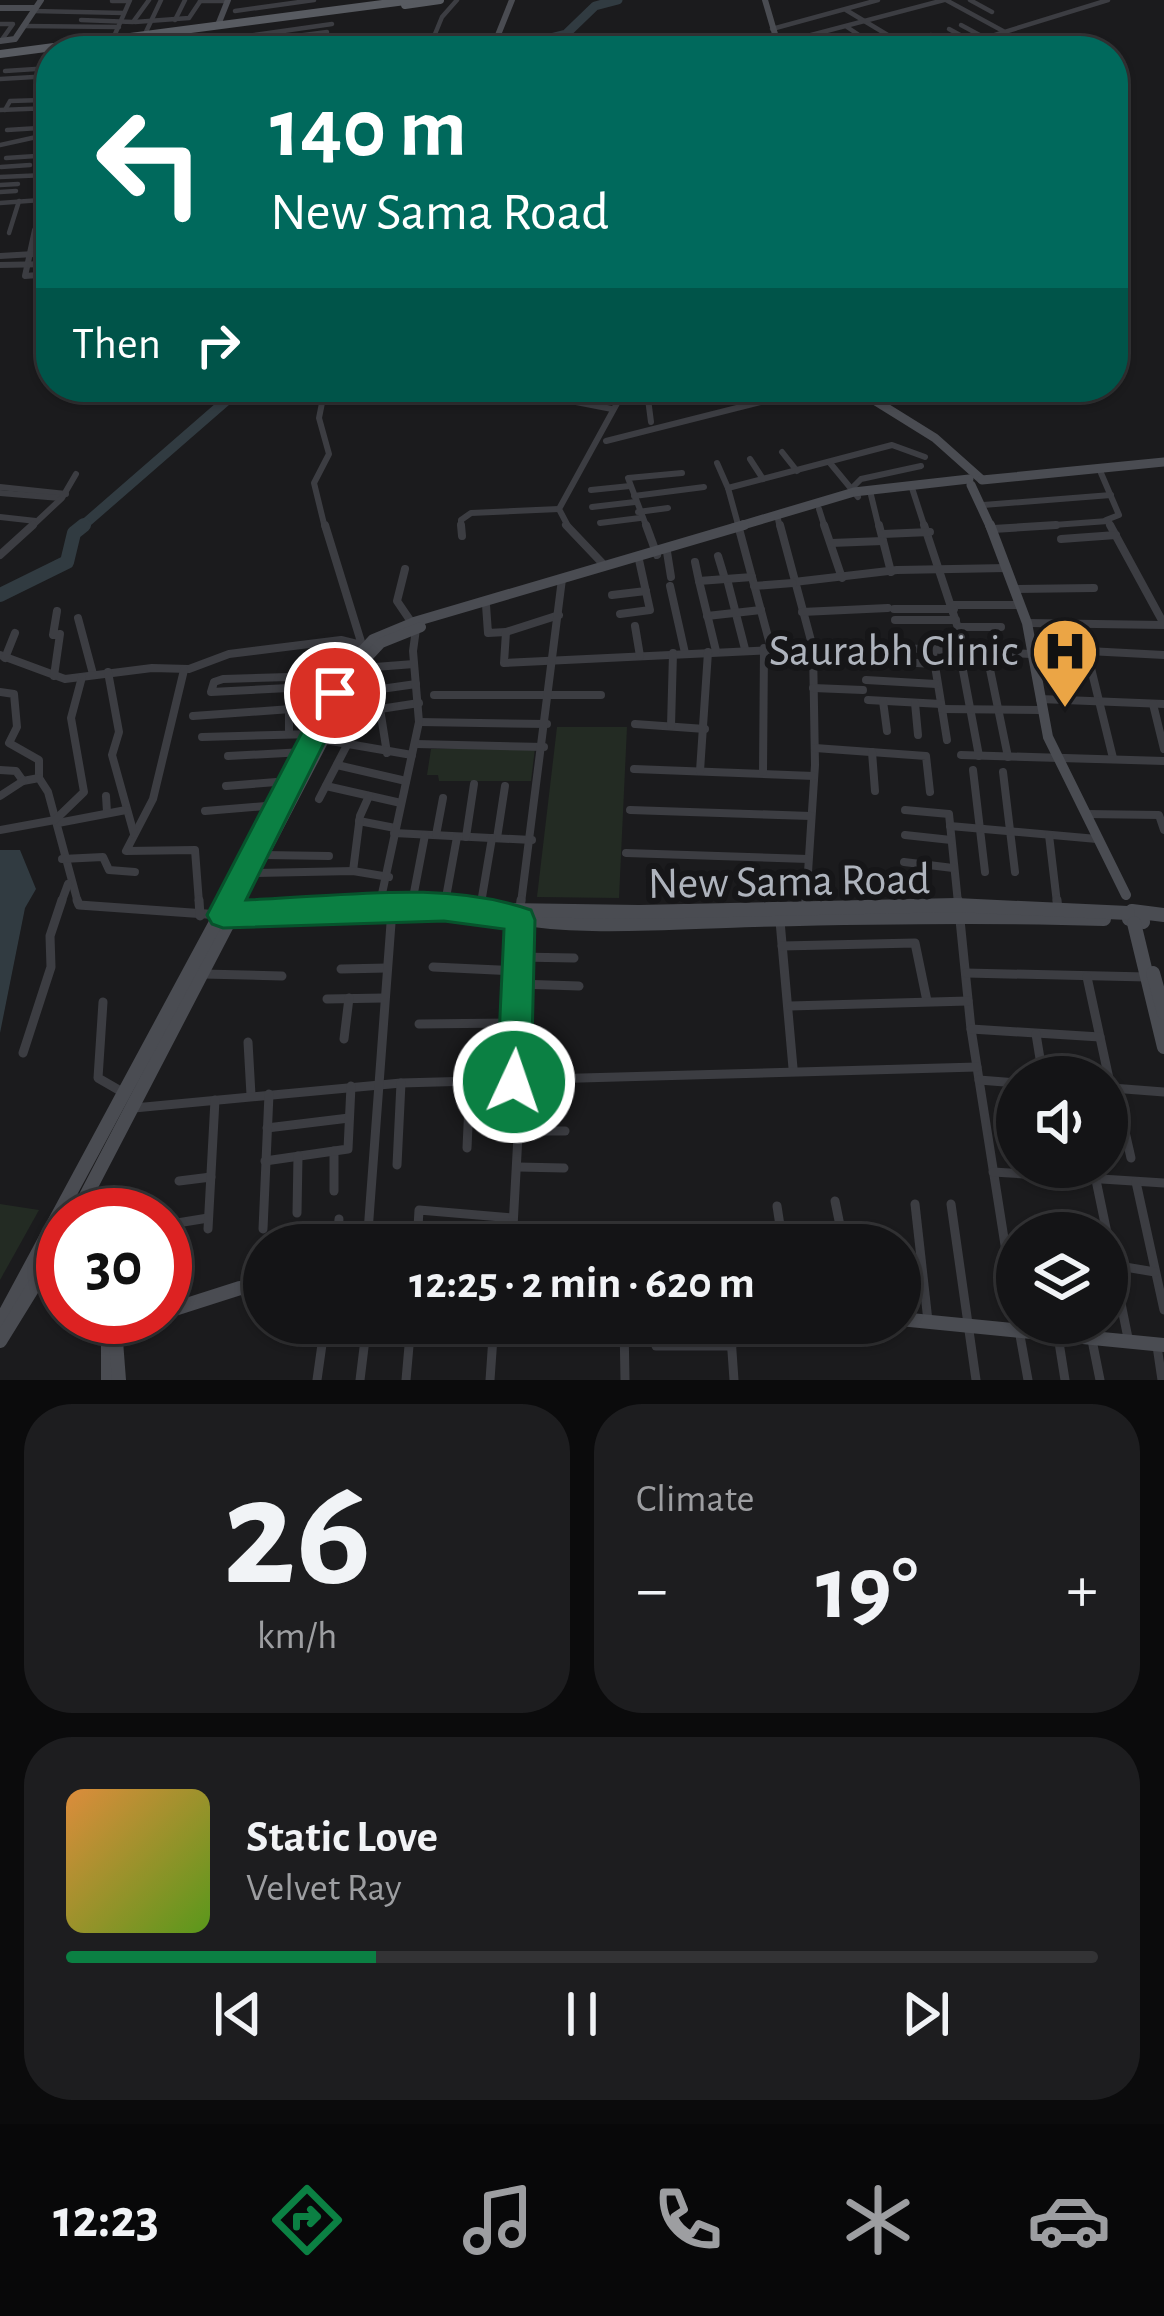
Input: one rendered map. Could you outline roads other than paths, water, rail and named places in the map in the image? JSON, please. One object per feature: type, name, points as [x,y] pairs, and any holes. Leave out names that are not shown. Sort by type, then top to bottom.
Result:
[{"type":"main road","points":[[161,36],[366,3],[413,0]]},
{"type":"main road","points":[[289,36],[446,2]]},
{"type":"main road","points":[[0,57],[36,54]]},
{"type":"main road","points":[[0,57],[36,54]]},
{"type":"street","points":[[0,41],[15,39],[41,0]]},
{"type":"street","points":[[133,22],[149,0]]},
{"type":"street","points":[[146,36],[161,0]]},
{"type":"street","points":[[175,20],[184,0]]},
{"type":"street","points":[[1,20],[41,26],[175,20],[190,17],[201,0],[229,0],[221,25]]},
{"type":"street","points":[[256,0],[259,8]]},
{"type":"street","points":[[235,11],[316,0],[324,12]]},
{"type":"street","points":[[434,36],[446,2],[458,0]]},
{"type":"street","points":[[497,36],[509,0]]},
{"type":"street","points":[[765,0],[774,36]]},
{"type":"street","points":[[772,28],[878,0]]},
{"type":"street","points":[[807,36],[945,0],[1005,32]]},
{"type":"street","points":[[970,0],[992,12]]},
{"type":"street","points":[[1065,0],[1082,8]]},
{"type":"street","points":[[992,36],[1108,0]]},
{"type":"street","points":[[41,26],[57,1]]},
{"type":"street","points":[[112,1],[130,1],[114,36]]},
{"type":"street","points":[[274,3],[280,18]]},
{"type":"street","points":[[844,9],[889,36]]},
{"type":"street","points":[[1,20],[34,10],[124,13]]},
{"type":"street","points":[[58,26],[66,12]]},
{"type":"street","points":[[71,26],[80,12]]},
{"type":"street","points":[[81,20],[120,24]]},
{"type":"street","points":[[0,41],[13,24]]},
{"type":"street","points":[[286,36],[332,24]]},
{"type":"street","points":[[961,25],[981,36]]},
{"type":"street","points":[[845,26],[857,36]]},
{"type":"street","points":[[949,29],[962,36]]},
{"type":"street","points":[[4,76],[36,77]]},
{"type":"street","points":[[4,76],[35,77],[31,89]]},
{"type":"street","points":[[0,89],[4,76]]},
{"type":"street","points":[[3,110],[10,101],[36,100]]},
{"type":"street","points":[[3,110],[36,109]]},
{"type":"street","points":[[16,119],[21,110]]},
{"type":"street","points":[[7,130],[36,134]]},
{"type":"street","points":[[0,145],[36,138]]},
{"type":"street","points":[[5,158],[36,159]]},
{"type":"street","points":[[1,167],[30,165]]},
{"type":"street","points":[[9,234],[16,166]]},
{"type":"street","points":[[0,185],[36,184]]},
{"type":"street","points":[[0,185],[36,198]]},
{"type":"street","points":[[0,203],[17,188]]},
{"type":"street","points":[[36,234],[25,276],[36,275]]},
{"type":"street","points":[[0,256],[36,254]]},
{"type":"street","points":[[0,278],[2,265],[36,265]]},
{"type":"street","points":[[88,1188],[126,1104],[256,873],[304,752],[346,694],[363,645],[341,589],[314,483],[329,454],[319,418],[322,402]]},
{"type":"street","points":[[576,402],[612,410]]},
{"type":"street","points":[[606,568],[560,518],[559,509],[616,402]]},
{"type":"street","points":[[647,402],[651,422]]},
{"type":"street","points":[[606,441],[766,402]]},
{"type":"street","points":[[874,402],[957,454],[977,485],[1027,623],[1040,705],[1057,759],[1135,917],[1164,1013]]},
{"type":"street","points":[[728,488],[897,444],[923,461],[861,479],[858,493]]},
{"type":"street","points":[[782,452],[797,471]]},
{"type":"street","points":[[750,459],[763,479]]},
{"type":"street","points":[[717,463],[761,610],[767,648],[763,772]]},
{"type":"street","points":[[830,463],[858,493],[883,537],[891,572]]},
{"type":"street","points":[[977,485],[1164,465]]},
{"type":"street","points":[[15,633],[3,657],[54,676],[184,670],[229,654],[341,640],[363,645],[415,625],[858,493],[1136,467]]},
{"type":"street","points":[[682,473],[628,478],[639,515],[671,581],[685,653]]},
{"type":"street","points":[[993,529],[1119,515],[1101,473]]},
{"type":"street","points":[[0,556],[63,496],[76,474]]},
{"type":"street","points":[[977,485],[1111,495]]},
{"type":"street","points":[[591,490],[630,486]]},
{"type":"street","points":[[911,486],[953,607],[979,756]]},
{"type":"street","points":[[592,506],[704,487]]},
{"type":"street","points":[[0,489],[63,496]]},
{"type":"street","points":[[778,518],[819,509],[858,493]]},
{"type":"street","points":[[600,523],[668,508]]},
{"type":"street","points":[[462,536],[461,520],[471,513],[559,509]]},
{"type":"street","points":[[819,509],[842,578]]},
{"type":"street","points":[[0,517],[38,521]]},
{"type":"street","points":[[778,518],[813,648],[814,776],[806,913]]},
{"type":"street","points":[[1027,623],[1164,625],[1106,520]]},
{"type":"street","points":[[830,543],[930,532]]},
{"type":"street","points":[[1061,539],[1116,535]]},
{"type":"street","points":[[606,568],[659,552]]},
{"type":"street","points":[[718,556],[745,649]]},
{"type":"street","points":[[620,614],[650,610],[639,560]]},
{"type":"street","points":[[694,562],[712,651],[700,772]]},
{"type":"street","points":[[699,581],[794,583],[891,572],[1007,568]]},
{"type":"street","points":[[368,1224],[389,877],[419,722],[415,625],[397,601],[406,569]]},
{"type":"street","points":[[126,1104],[203,974],[277,805],[356,666],[381,644],[415,625],[562,581]]},
{"type":"street","points":[[513,1224],[520,1131],[520,914],[562,581]]},
{"type":"street","points":[[1015,589],[1094,588]]},
{"type":"street","points":[[612,595],[646,591]]},
{"type":"street","points":[[656,601],[673,600]]},
{"type":"street","points":[[486,605],[488,633],[559,615]]},
{"type":"street","points":[[802,612],[1020,605]]},
{"type":"street","points":[[54,676],[60,634],[53,635],[56,610]]},
{"type":"street","points":[[706,616],[761,610]]},
{"type":"street","points":[[78,618],[88,675]]},
{"type":"street","points":[[895,620],[1001,627]]},
{"type":"street","points":[[635,626],[640,656]]},
{"type":"street","points":[[506,632],[504,663],[767,648],[932,647],[1164,655]]},
{"type":"street","points":[[932,647],[946,740]]},
{"type":"street","points":[[986,650],[1007,758]]},
{"type":"street","points":[[1087,652],[1113,758]]},
{"type":"street","points":[[671,726],[673,653]]},
{"type":"street","points":[[865,661],[934,664]]},
{"type":"street","points":[[356,666],[414,664]]},
{"type":"street","points":[[184,670],[153,800],[126,851],[195,850],[200,916]]},
{"type":"street","points":[[108,672],[119,732],[112,755],[134,834]]},
{"type":"street","points":[[57,821],[84,792],[73,745],[75,688],[88,675]]},
{"type":"street","points":[[289,688],[211,692],[217,680],[289,677],[291,709],[289,731]]},
{"type":"street","points":[[346,694],[416,684]]},
{"type":"street","points":[[813,688],[937,684]]},
{"type":"street","points":[[377,690],[387,753]]},
{"type":"street","points":[[0,692],[14,694],[17,728],[9,743],[39,760],[40,778],[51,794],[68,884],[79,905],[229,915]]},
{"type":"street","points":[[434,695],[601,695]]},
{"type":"street","points":[[868,700],[969,710],[1098,701],[1164,704]]},
{"type":"street","points":[[883,701],[887,731]]},
{"type":"street","points":[[380,710],[419,703]]},
{"type":"street","points":[[915,703],[918,736]]},
{"type":"street","points":[[1153,704],[1164,749]]},
{"type":"street","points":[[194,716],[291,709]]},
{"type":"street","points":[[419,722],[547,724]]},
{"type":"street","points":[[635,724],[705,729]]},
{"type":"street","points":[[202,737],[289,731],[387,753],[544,747]]},
{"type":"street","points":[[319,799],[347,745]]},
{"type":"street","points":[[814,748],[926,756],[930,792]]},
{"type":"street","points":[[228,756],[304,752]]},
{"type":"street","points":[[872,752],[874,791]]},
{"type":"street","points":[[961,755],[1164,761]]},
{"type":"street","points":[[338,765],[406,781]]},
{"type":"street","points":[[634,769],[814,776]]},
{"type":"street","points":[[0,770],[16,771],[23,781]]},
{"type":"street","points":[[973,770],[985,872]]},
{"type":"street","points":[[1003,772],[1015,872]]},
{"type":"street","points":[[0,796],[23,781],[40,778]]},
{"type":"street","points":[[444,907],[474,784]]},
{"type":"street","points":[[226,786],[290,789]]},
{"type":"street","points":[[326,786],[401,803]]},
{"type":"street","points":[[482,910],[505,786]]},
{"type":"street","points":[[106,796],[107,812]]},
{"type":"street","points":[[353,871],[359,821],[369,796]]},
{"type":"street","points":[[411,909],[443,798]]},
{"type":"street","points":[[205,811],[277,805]]},
{"type":"street","points":[[0,830],[126,810]]},
{"type":"street","points":[[630,810],[811,816]]},
{"type":"street","points":[[905,810],[949,814],[971,1029],[998,1212]]},
{"type":"street","points":[[1084,814],[1159,815],[1164,830]]},
{"type":"street","points":[[359,821],[430,835],[532,840]]},
{"type":"street","points":[[950,826],[1097,838]]},
{"type":"street","points":[[1049,835],[1058,910]]},
{"type":"street","points":[[905,836],[951,840]]},
{"type":"street","points":[[626,853],[808,859]]},
{"type":"street","points":[[264,855],[328,856]]},
{"type":"street","points":[[62,859],[103,857],[110,870],[135,872]]},
{"type":"street","points":[[904,862],[953,868]]},
{"type":"street","points":[[256,873],[353,871],[389,877]]},
{"type":"street","points":[[23,1053],[52,967],[50,936],[68,884]]},
{"type":"street","name":"New Sama Road","points":[[229,915],[444,907],[634,916],[957,910],[1058,910],[1094,915]]},
{"type":"street","name":"New Sama Road","points":[[957,910],[1094,915]]},
{"type":"street","points":[[780,913],[793,1068]]},
{"type":"street","points":[[1094,915],[1164,918]]},
{"type":"street","points":[[782,946],[915,943],[927,1001]]},
{"type":"street","points":[[519,957],[574,958]]},
{"type":"street","points":[[433,967],[518,971]]},
{"type":"street","points":[[341,969],[387,968]]},
{"type":"street","points":[[966,973],[1154,975]]},
{"type":"street","points":[[203,974],[282,976]]},
{"type":"street","points":[[1154,975],[1164,1047]]},
{"type":"street","points":[[1087,977],[1104,1056]]},
{"type":"street","points":[[518,984],[579,986]]},
{"type":"street","points":[[344,1040],[350,998]]},
{"type":"street","points":[[327,999],[384,998]]},
{"type":"street","points":[[790,1006],[968,1001]]},
{"type":"street","points":[[103,1002],[98,1078],[126,1104],[400,1082],[518,1082],[793,1068],[978,1073],[996,1078]]},
{"type":"street","points":[[419,1024],[517,1023]]},
{"type":"street","points":[[971,1029],[1100,1036]]},
{"type":"street","points":[[1036,1034],[1040,1056]]},
{"type":"street","points":[[248,1042],[251,1095]]},
{"type":"street","points":[[467,1148],[470,1081]]},
{"type":"street","points":[[398,1165],[400,1082]]},
{"type":"street","points":[[265,1161],[348,1149],[351,1086]]},
{"type":"street","points":[[1128,1089],[1164,1092]]},
{"type":"street","points":[[263,1224],[269,1094]]},
{"type":"street","points":[[192,1224],[208,1223],[215,1100]]},
{"type":"street","points":[[267,1128],[349,1118]]},
{"type":"street","points":[[520,1131],[566,1131]]},
{"type":"street","points":[[1128,1148],[1131,1158]]},
{"type":"street","points":[[334,1151],[334,1191]]},
{"type":"street","points":[[297,1213],[298,1156]]},
{"type":"street","points":[[517,1166],[564,1168]]},
{"type":"street","points":[[178,1180],[211,1177]]},
{"type":"street","points":[[1128,1182],[1164,1183]]},
{"type":"street","points":[[1136,1182],[1164,1310]]},
{"type":"street","points":[[835,1201],[840,1224]]},
{"type":"street","points":[[915,1204],[928,1321]]},
{"type":"street","points":[[951,1204],[976,1380]]},
{"type":"street","points":[[777,1206],[780,1224]]},
{"type":"street","points":[[418,1224],[419,1210],[513,1218]]},
{"type":"street","points":[[339,1219],[339,1224]]},
{"type":"street","points":[[1128,1268],[1155,1272]]},
{"type":"street","points":[[0,1323],[36,1270]]},
{"type":"street","points":[[0,1341],[36,1284]]},
{"type":"street","points":[[192,1303],[243,1288]]},
{"type":"street","points":[[921,1320],[996,1325]]},
{"type":"street","points":[[1128,1338],[1129,1343],[1160,1345],[1163,1380]]},
{"type":"street","points":[[108,1380],[109,1344]]},
{"type":"street","points":[[113,1344],[119,1380]]},
{"type":"street","points":[[317,1380],[322,1344]]},
{"type":"street","points":[[360,1380],[364,1344]]},
{"type":"street","points":[[406,1380],[409,1344]]},
{"type":"street","points":[[490,1380],[493,1344]]},
{"type":"street","points":[[624,1344],[625,1380]]},
{"type":"street","points":[[1021,1344],[1028,1380]]},
{"type":"street","points":[[1059,1344],[1065,1380]]},
{"type":"street","points":[[1088,1344],[1100,1380]]},
{"type":"street","points":[[656,1346],[732,1346],[734,1380]]},
{"type":"waterway","points":[[558,36],[595,6],[618,0]]},
{"type":"waterway","points":[[80,528],[225,402]]},
{"type":"waterway","points":[[0,595],[67,562],[74,533],[84,525]]},
{"type":"place","name":"Saurabh Clinic","points":[[1065,710]]}]
